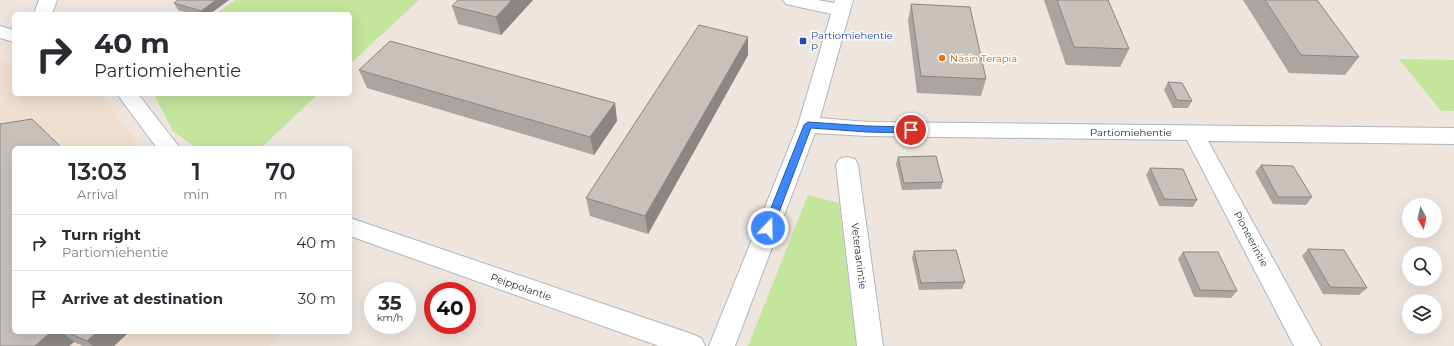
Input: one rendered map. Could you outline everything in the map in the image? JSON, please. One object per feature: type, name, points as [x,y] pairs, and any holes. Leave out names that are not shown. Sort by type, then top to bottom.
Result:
[{"type":"street","points":[[44,12],[48,0]]},
{"type":"street","points":[[722,346],[808,125],[842,5],[792,0]]},
{"type":"street","points":[[0,32],[12,35]]},
{"type":"street","points":[[129,96],[167,146]]},
{"type":"street","name":"Partiomiehentie","points":[[808,125],[867,129],[1454,136]]},
{"type":"street","name":"Pioneerintie","points":[[1193,132],[1308,346]]},
{"type":"street","name":"Veteraanintie","points":[[847,165],[870,346]]},
{"type":"street","name":"Peippolantie","points":[[352,228],[692,346]]},
{"type":"shaded area","points":[[0,60],[12,64],[12,96],[104,97],[140,146],[12,146],[12,334],[280,334],[270,346],[0,346]]},
{"type":"green space","points":[[235,0],[419,0],[352,62],[352,12],[219,12]]},
{"type":"green space","points":[[1399,59],[1454,60],[1454,111],[1441,111]]},
{"type":"green space","points":[[155,96],[316,96],[263,146],[194,146],[173,131]]},
{"type":"green space","points":[[808,195],[839,203],[856,346],[748,346]]},
{"type":"building","points":[[178,0],[216,0],[201,11],[174,3]]},
{"type":"building","points":[[458,0],[512,0],[496,17],[452,6]]},
{"type":"building","points":[[1057,0],[1108,0],[1129,49],[1074,47]]},
{"type":"building","points":[[1265,0],[1317,0],[1359,57],[1301,55]]},
{"type":"building","points":[[911,4],[970,7],[986,79],[921,76]]},
{"type":"building","points":[[699,25],[748,37],[645,216],[586,198]]},
{"type":"building","points":[[390,41],[615,103],[590,137],[359,70]]},
{"type":"building","points":[[1168,82],[1182,83],[1192,101],[1177,100]]},
{"type":"building","points":[[32,119],[60,146],[12,146],[12,334],[49,334],[35,346],[0,346],[0,124]]},
{"type":"building","points":[[936,156],[943,182],[904,183],[898,157]]},
{"type":"building","points":[[1261,165],[1293,166],[1312,197],[1278,197]]},
{"type":"building","points":[[1150,168],[1183,169],[1197,200],[1164,199]]},
{"type":"building","points":[[1308,249],[1344,250],[1367,288],[1330,287]]},
{"type":"building","points":[[956,250],[965,282],[921,283],[914,251]]},
{"type":"building","points":[[1183,252],[1218,252],[1237,291],[1200,290]]},
{"type":"building","points":[[71,334],[95,334],[87,341]]},
{"type":"place","name":"Partiomiehentie P","points":[[803,41]]},
{"type":"place","name":"Näsin Terapia","points":[[942,58]]},
{"type":"route","points":[[768,228],[808,125],[911,130]]}]
